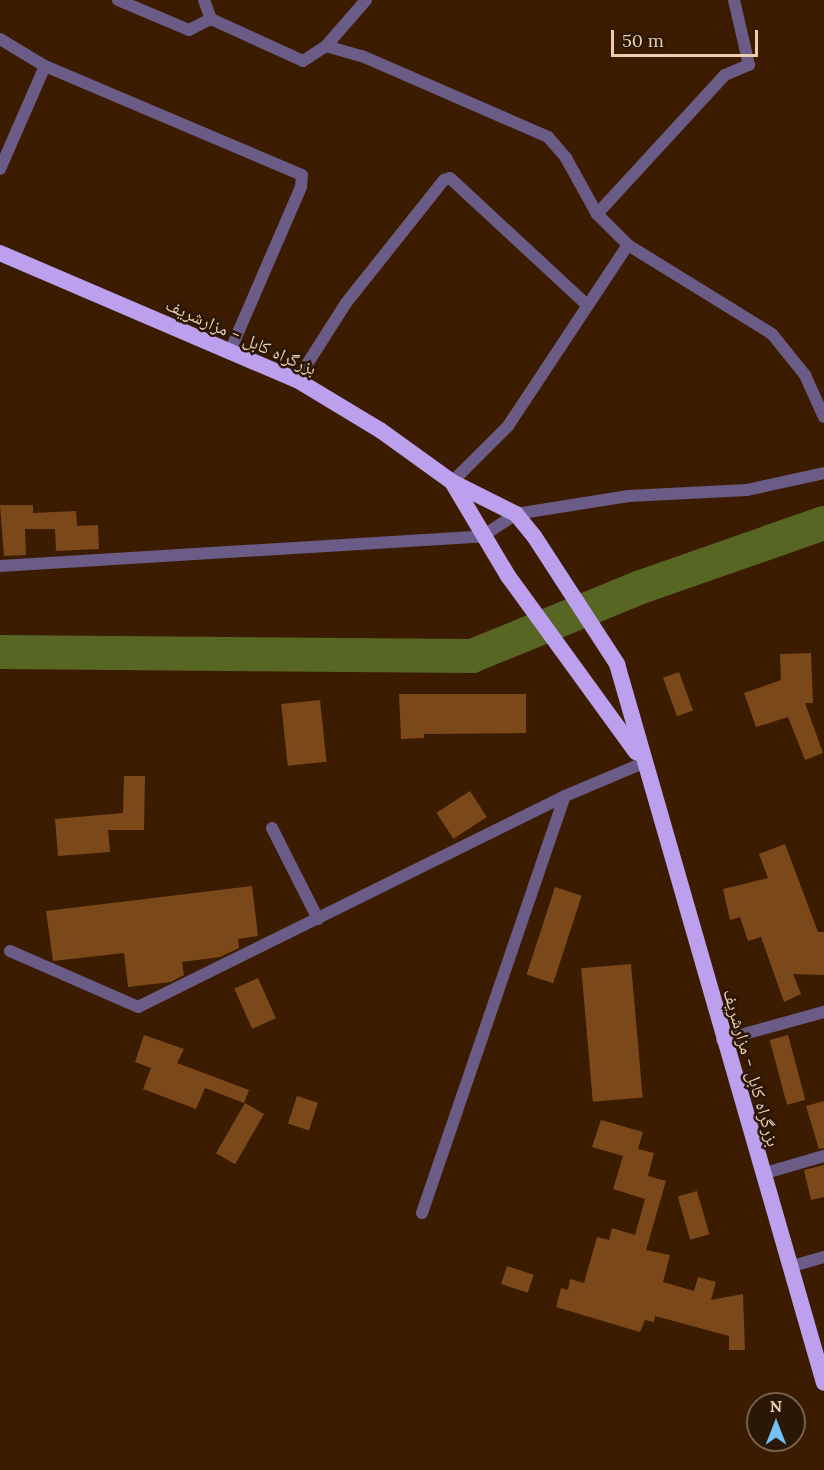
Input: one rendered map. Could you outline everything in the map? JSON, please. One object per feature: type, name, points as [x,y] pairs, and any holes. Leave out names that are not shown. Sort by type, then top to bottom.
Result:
[{"type":"highway","name":"بزرگراه کابل - مزارشریف","points":[[0,253],[297,380],[380,430],[452,482],[516,514],[534,536],[616,664],[722,1040],[789,1267],[821,1365],[824,1383]]},
{"type":"highway","name":"بزرگراه کابل - مزارشریف","points":[[452,482],[481,537],[587,681],[643,763]]},
{"type":"street","points":[[118,0],[189,30],[211,19]]},
{"type":"street","points":[[204,0],[211,19],[303,61],[326,46],[366,0]]},
{"type":"street","points":[[597,214],[725,75],[749,65],[734,0]]},
{"type":"street","points":[[0,39],[45,66],[302,175],[301,187],[230,351]]},
{"type":"street","points":[[326,46],[362,56],[548,137],[566,159],[597,214],[628,245],[772,334],[805,375],[824,417]]},
{"type":"street","points":[[0,169],[45,66]]},
{"type":"street","points":[[297,380],[346,303],[444,180],[450,178],[587,305]]},
{"type":"street","points":[[452,482],[508,426],[628,245]]},
{"type":"street","points":[[0,566],[481,537],[516,514],[629,496],[747,490],[824,473]]},
{"type":"street","points":[[10,951],[138,1007],[566,796],[643,763]]},
{"type":"street","points":[[422,1213],[566,796]]},
{"type":"street","points":[[272,828],[318,919]]},
{"type":"street","points":[[722,1040],[824,1011]]},
{"type":"street","points":[[762,1174],[824,1156]]},
{"type":"street","points":[[789,1267],[824,1257]]},
{"type":"building","points":[[0,505],[33,505],[33,513],[76,511],[77,526],[98,525],[99,549],[56,551],[55,529],[25,529],[26,555],[4,556]]},
{"type":"building","points":[[811,653],[813,703],[805,703],[823,753],[805,760],[788,717],[756,727],[744,693],[781,680],[780,654]]},
{"type":"building","points":[[679,672],[693,711],[677,716],[663,678]]},
{"type":"building","points":[[399,694],[526,694],[526,733],[424,734],[424,738],[401,739]]},
{"type":"building","points":[[320,700],[326,762],[288,766],[281,704]]},
{"type":"building","points":[[124,776],[145,776],[144,830],[108,830],[110,852],[58,856],[55,819],[123,813]]},
{"type":"building","points":[[470,791],[487,817],[453,839],[436,813]]},
{"type":"building","points":[[785,844],[818,932],[824,932],[824,975],[793,974],[801,994],[784,1002],[761,937],[748,941],[740,917],[730,920],[723,889],[768,878],[759,854]]},
{"type":"building","points":[[252,886],[258,936],[238,939],[239,948],[220,957],[182,962],[184,975],[171,982],[128,987],[124,953],[53,961],[46,911]]},
{"type":"building","points":[[555,887],[582,896],[553,983],[527,974]]},
{"type":"building","points":[[631,964],[643,1097],[593,1102],[581,968]]},
{"type":"building","points":[[258,978],[276,1018],[252,1029],[234,989]]},
{"type":"building","points":[[144,1035],[184,1049],[177,1063],[249,1090],[244,1103],[205,1088],[196,1109],[143,1089],[151,1068],[135,1062]]},
{"type":"building","points":[[788,1035],[805,1100],[787,1105],[770,1040]]},
{"type":"building","points":[[297,1096],[318,1103],[309,1130],[288,1124]]},
{"type":"building","points":[[824,1101],[824,1148],[819,1149],[806,1106]]},
{"type":"building","points":[[245,1103],[264,1114],[235,1164],[216,1153]]},
{"type":"building","points":[[601,1120],[643,1132],[638,1149],[654,1153],[648,1176],[666,1181],[646,1250],[670,1255],[663,1282],[694,1291],[698,1277],[716,1282],[711,1300],[743,1294],[745,1350],[729,1350],[729,1336],[655,1316],[654,1322],[645,1320],[640,1332],[556,1307],[561,1288],[568,1290],[570,1279],[584,1283],[597,1237],[609,1240],[612,1228],[635,1235],[645,1199],[613,1189],[623,1156],[592,1147]]},
{"type":"building","points":[[824,1165],[824,1197],[811,1200],[804,1170]]},
{"type":"building","points":[[697,1191],[709,1234],[690,1240],[678,1197]]},
{"type":"building","points":[[507,1266],[534,1275],[528,1293],[501,1284]]},
{"type":"waterway","points":[[0,652],[472,656],[641,587],[824,523]]}]
